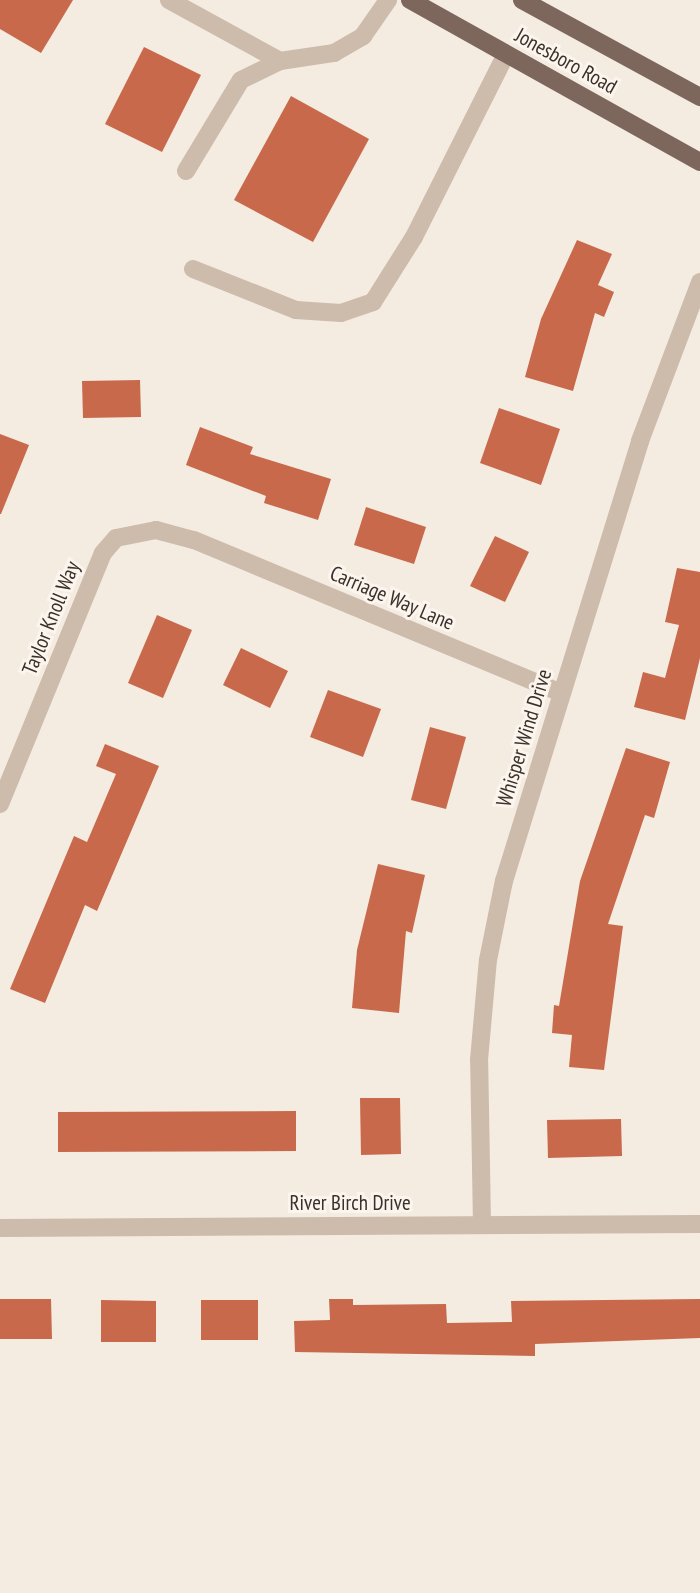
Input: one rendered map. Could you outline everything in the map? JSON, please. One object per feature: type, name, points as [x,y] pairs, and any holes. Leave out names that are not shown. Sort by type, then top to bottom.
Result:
[{"type":"main road","name":"Jonesboro Road","points":[[410,0],[700,162]]},
{"type":"main road","name":"Jonesboro Road","points":[[522,0],[700,97]]},
{"type":"street","points":[[170,0],[280,61]]},
{"type":"street","points":[[186,171],[242,80],[280,61],[334,53],[363,36],[388,0]]},
{"type":"street","points":[[193,269],[296,310],[341,313],[373,302],[414,237],[506,54]]},
{"type":"street","name":"Whisper Wind Drive","points":[[482,1224],[480,1060],[488,960],[504,881],[640,441],[700,282]]},
{"type":"street","name":"Taylor Knoll Way","points":[[0,804],[103,553],[116,538],[156,530],[205,544]]},
{"type":"street","name":"Carriage Way Lane","points":[[205,544],[561,693]]},
{"type":"street","name":"River Birch Drive","points":[[0,1228],[700,1224]]},
{"type":"building","points":[[0,0],[73,0],[41,53],[0,29]]},
{"type":"building","points":[[144,47],[201,75],[162,152],[105,124]]},
{"type":"building","points":[[291,96],[369,139],[313,242],[234,200]]},
{"type":"building","points":[[577,240],[612,254],[598,285],[614,292],[604,317],[595,313],[573,391],[525,377],[541,319]]},
{"type":"building","points":[[140,380],[141,417],[83,418],[82,381]]},
{"type":"building","points":[[499,408],[560,429],[541,485],[480,463]]},
{"type":"building","points":[[200,427],[253,447],[250,454],[331,479],[318,520],[264,503],[266,496],[186,465]]},
{"type":"building","points":[[0,434],[29,445],[1,514],[0,514]]},
{"type":"building","points":[[366,507],[426,527],[414,564],[354,545]]},
{"type":"building","points":[[495,536],[529,552],[505,602],[470,586]]},
{"type":"building","points":[[677,568],[700,572],[700,658],[685,720],[634,707],[643,672],[665,678],[679,625],[665,622]]},
{"type":"building","points":[[157,615],[192,630],[163,698],[128,683]]},
{"type":"building","points":[[241,648],[288,671],[270,708],[223,685]]},
{"type":"building","points":[[328,690],[381,709],[363,757],[310,737]]},
{"type":"building","points":[[430,727],[466,737],[446,809],[411,800]]},
{"type":"building","points":[[105,744],[159,766],[97,911],[85,905],[45,1003],[10,989],[74,836],[87,842],[116,774],[96,766]]},
{"type":"building","points":[[626,748],[670,762],[654,818],[645,815],[608,924],[623,926],[604,1070],[569,1067],[572,1035],[552,1033],[554,1005],[559,1006],[580,881]]},
{"type":"building","points":[[378,864],[425,875],[412,933],[406,931],[399,1013],[352,1008],[357,950]]},
{"type":"building","points":[[360,1098],[400,1098],[401,1154],[361,1155]]},
{"type":"building","points":[[296,1111],[296,1151],[58,1152],[58,1112]]},
{"type":"building","points":[[621,1119],[622,1156],[548,1158],[547,1120]]},
{"type":"building","points":[[0,1299],[51,1299],[52,1339],[0,1339]]},
{"type":"building","points":[[329,1299],[353,1299],[353,1305],[446,1304],[447,1323],[512,1322],[511,1301],[700,1299],[700,1338],[535,1344],[535,1356],[295,1352],[294,1321],[330,1320]]},
{"type":"building","points":[[101,1300],[156,1301],[156,1342],[101,1342]]},
{"type":"building","points":[[201,1300],[258,1300],[258,1340],[201,1340]]}]
